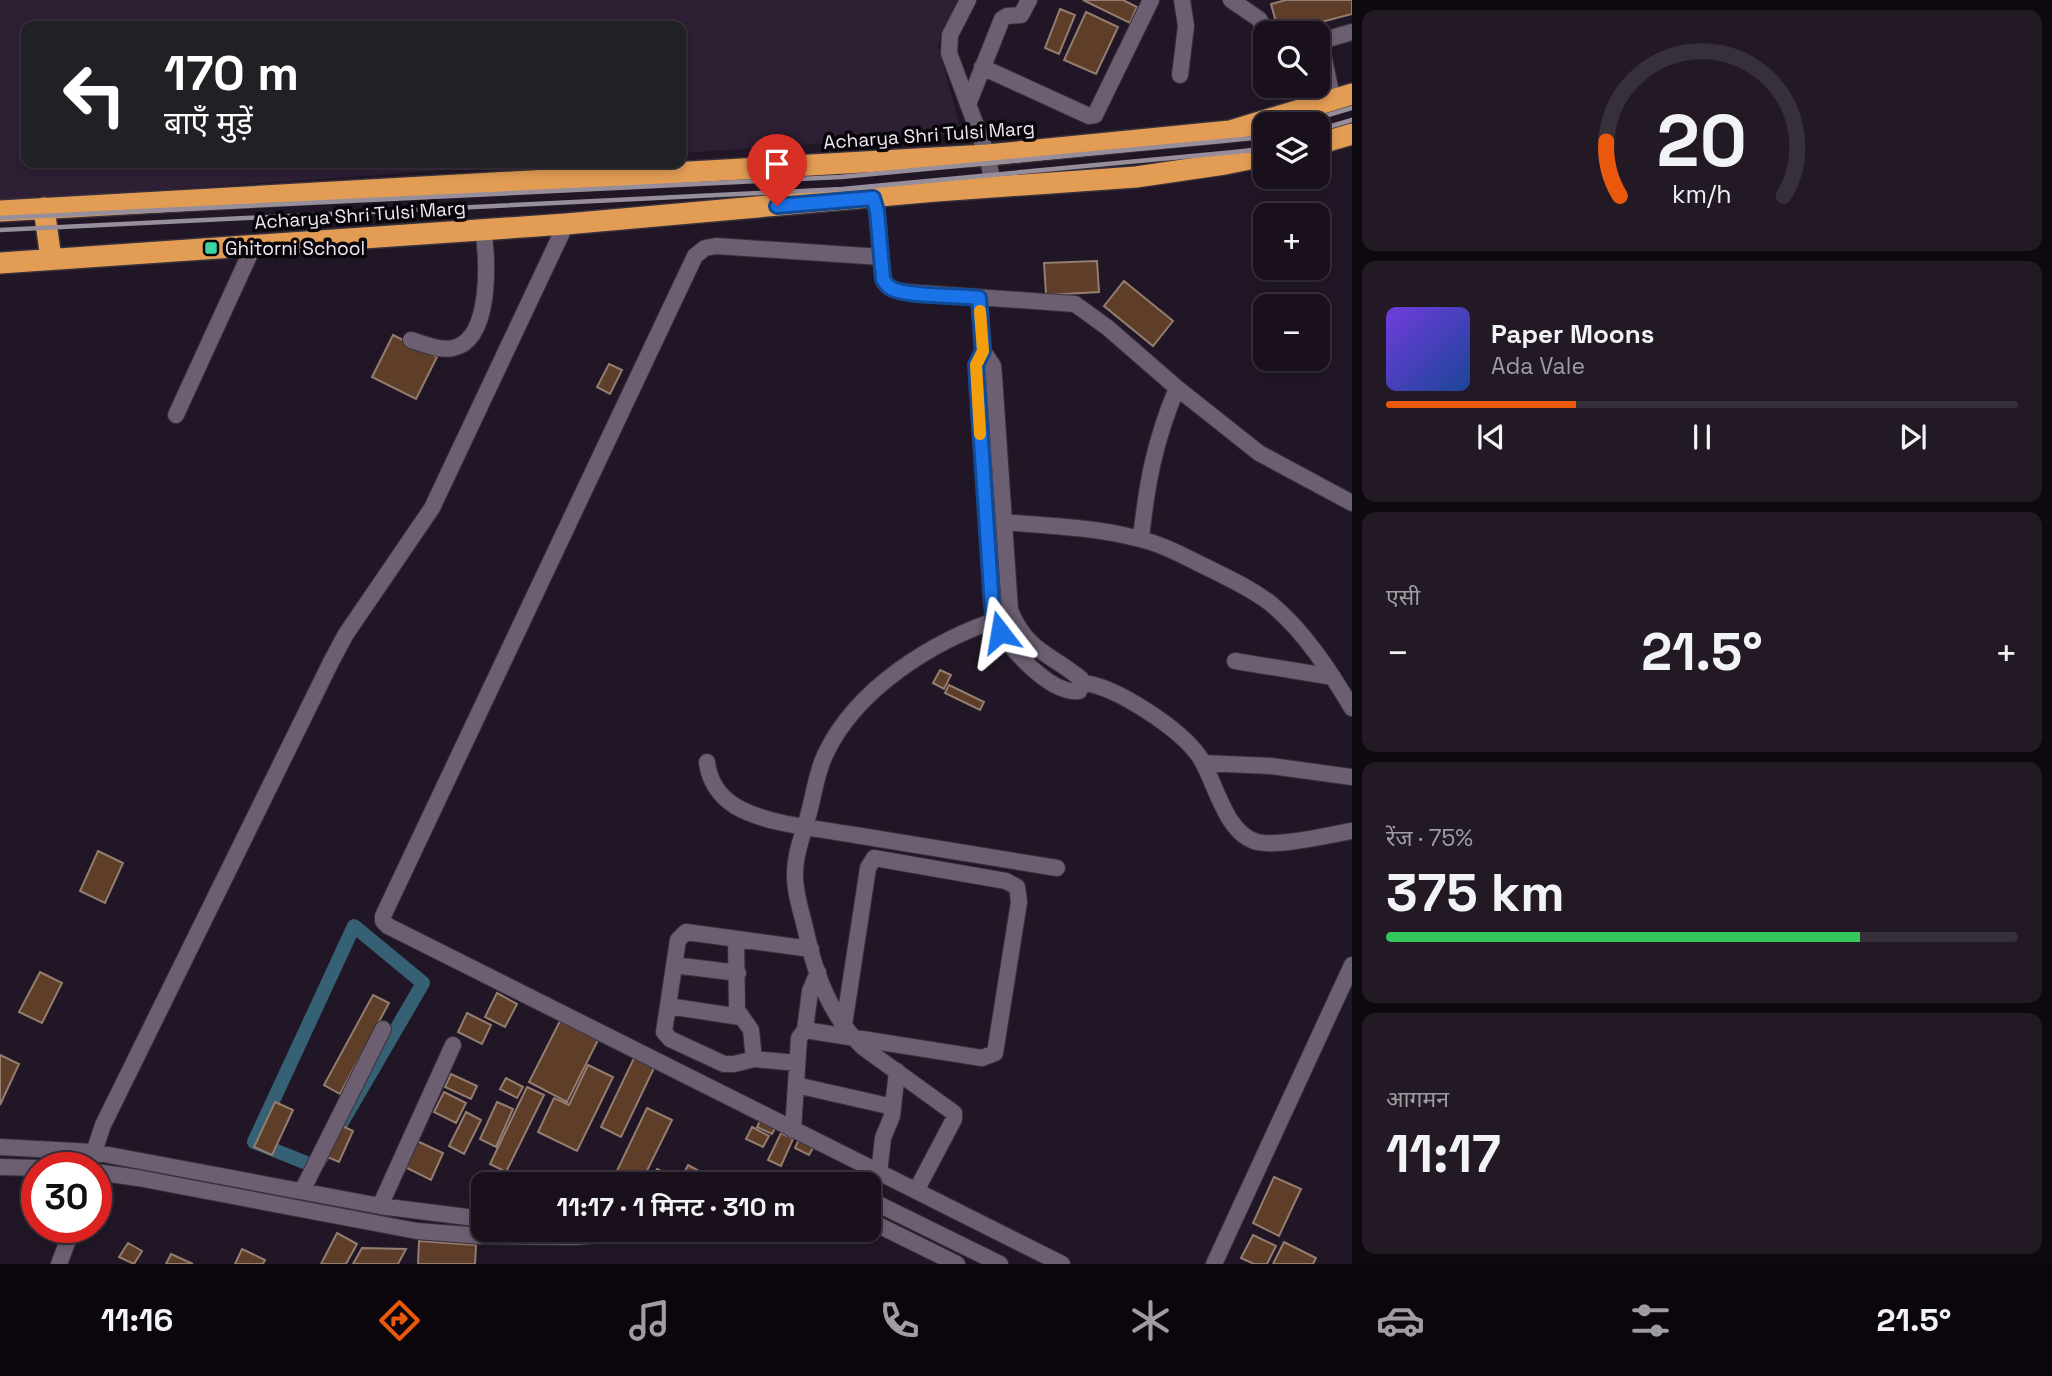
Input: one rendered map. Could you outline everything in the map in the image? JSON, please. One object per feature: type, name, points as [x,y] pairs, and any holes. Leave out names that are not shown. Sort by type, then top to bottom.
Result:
[{"type":"highway","name":"Acharya Shri Tulsi Marg","points":[[0,211],[988,155],[1230,131],[1343,97]]},
{"type":"highway","points":[[1330,140],[1352,134]]},
{"type":"highway","name":"Acharya Shri Tulsi Marg","points":[[0,263],[566,224],[936,191],[1136,177],[1253,158]]},
{"type":"highway","points":[[44,208],[51,260]]},
{"type":"street","points":[[968,0],[950,35],[948,45],[952,65],[988,155],[994,188]]},
{"type":"street","points":[[969,102],[1002,19],[1021,15],[1029,0]]},
{"type":"street","points":[[982,67],[1089,116],[1095,115],[1151,0]]},
{"type":"street","points":[[1180,75],[1186,26],[1182,0]]},
{"type":"street","points":[[1231,0],[1260,21]]},
{"type":"street","points":[[1330,38],[1352,32]]},
{"type":"street","points":[[1330,67],[1343,97]]},
{"type":"street","points":[[873,198],[877,211],[883,279],[893,290],[1075,304],[1108,328],[1177,388],[1259,453],[1352,503]]},
{"type":"street","points":[[94,1152],[103,1125],[142,1042],[332,660],[346,634],[432,508],[566,224]]},
{"type":"street","points":[[411,340],[441,348],[453,348],[469,339],[479,321],[485,298],[483,230]]},
{"type":"street","points":[[176,415],[254,245]]},
{"type":"street","points":[[881,257],[716,246],[705,248],[695,256],[383,918],[388,926],[879,1172],[883,1138],[891,1121],[897,1071]]},
{"type":"street","points":[[979,298],[983,351],[993,366],[994,376],[1008,597],[1012,615],[1023,636],[1050,659],[1075,674],[1083,683],[1102,687],[1139,706],[1191,746],[1203,763],[1230,820],[1242,835],[1272,843],[1352,831]]},
{"type":"street","points":[[983,351],[976,365],[994,621],[1016,651],[1051,683],[1075,692],[1082,689],[1083,683]]},
{"type":"street","points":[[1141,538],[1154,450],[1177,388]]},
{"type":"street","points":[[1004,522],[1101,530],[1141,538],[1222,574],[1271,604],[1315,651],[1352,708]]},
{"type":"street","points":[[916,1191],[954,1119],[954,1112],[848,1031],[829,1001],[811,949],[795,883],[799,846],[825,756],[840,727],[853,710],[923,654],[1012,615]]},
{"type":"street","points":[[1235,661],[1333,677]]},
{"type":"street","points":[[707,762],[716,788],[733,805],[753,814],[804,827],[1057,869]]},
{"type":"street","points":[[1203,763],[1271,766],[1352,777]]},
{"type":"street","points":[[805,1030],[848,1031],[982,1058],[993,1056],[997,1051],[1019,902],[1017,887],[1006,881],[874,858],[868,868],[848,1031]]},
{"type":"street","points":[[797,1063],[754,1059],[724,1064],[670,1039],[664,1032],[678,940],[686,932],[811,949]]},
{"type":"street","points":[[736,939],[737,1000],[740,1017],[751,1030],[754,1059]]},
{"type":"street","points":[[674,965],[738,973]]},
{"type":"street","points":[[1214,1264],[1352,965]]},
{"type":"street","points":[[793,1130],[799,1038],[805,1030],[810,991],[818,972]]},
{"type":"street","points":[[668,1006],[740,1017]]},
{"type":"street","points":[[281,1206],[294,1189],[383,1030]]},
{"type":"street","points":[[380,1206],[453,1045]]},
{"type":"street","points":[[796,1085],[893,1107]]},
{"type":"street","points":[[0,1147],[35,1152]]},
{"type":"street","points":[[112,1163],[294,1189],[380,1206],[471,1217]]},
{"type":"street","points":[[0,1167],[21,1168]]},
{"type":"street","points":[[881,1173],[1062,1264]]},
{"type":"street","points":[[112,1174],[403,1229],[471,1235]]},
{"type":"street","points":[[881,1205],[1000,1264]]},
{"type":"street","points":[[881,1226],[957,1264]]},
{"type":"street","points":[[59,1264],[67,1243]]},
{"type":"shaded area","points":[[0,0],[959,0],[938,45],[962,134],[686,153],[686,21],[21,21],[21,168],[476,168],[0,201]]},
{"type":"building","points":[[1083,0],[1123,0],[1137,7],[1130,23]]},
{"type":"building","points":[[1286,0],[1352,0],[1352,14],[1325,21],[1276,21],[1271,4]]},
{"type":"building","points":[[1060,9],[1075,15],[1059,54],[1045,48]]},
{"type":"building","points":[[1086,12],[1118,27],[1096,74],[1064,60]]},
{"type":"building","points":[[1097,261],[1099,292],[1046,295],[1044,263]]},
{"type":"building","points":[[1124,281],[1173,321],[1153,346],[1104,306]]},
{"type":"building","points":[[393,335],[437,357],[416,399],[372,377]]},
{"type":"building","points":[[609,364],[622,370],[610,394],[597,387]]},
{"type":"building","points":[[940,670],[951,675],[944,689],[933,683]]},
{"type":"building","points":[[949,685],[984,702],[980,710],[945,693]]},
{"type":"building","points":[[98,851],[123,863],[105,903],[80,891]]},
{"type":"building","points":[[40,972],[62,983],[42,1023],[19,1012]]},
{"type":"building","points":[[497,993],[517,1004],[505,1027],[485,1017]]},
{"type":"building","points":[[373,995],[389,1003],[340,1094],[324,1085]]},
{"type":"building","points":[[467,1013],[491,1025],[482,1044],[458,1032]]},
{"type":"building","points":[[561,1019],[599,1038],[567,1102],[529,1082]]},
{"type":"building","points":[[0,1055],[19,1064],[0,1105]]},
{"type":"building","points":[[634,1058],[654,1068],[621,1137],[601,1127]]},
{"type":"building","points":[[588,1065],[613,1077],[577,1151],[538,1132],[554,1098],[569,1105]]},
{"type":"building","points":[[451,1074],[477,1086],[471,1099],[445,1087]]},
{"type":"building","points":[[506,1078],[523,1087],[517,1098],[500,1089]]},
{"type":"building","points":[[527,1087],[544,1095],[506,1172],[490,1164]]},
{"type":"building","points":[[444,1092],[466,1103],[456,1123],[434,1112]]},
{"type":"building","points":[[275,1102],[293,1110],[272,1155],[254,1147]]},
{"type":"building","points":[[497,1102],[513,1109],[496,1147],[480,1139]]},
{"type":"building","points":[[647,1108],[672,1120],[646,1172],[616,1172]]},
{"type":"building","points":[[466,1112],[481,1120],[464,1154],[449,1146]]},
{"type":"building","points":[[760,1121],[775,1128],[772,1134],[757,1127]]},
{"type":"building","points":[[340,1125],[353,1131],[339,1162],[325,1156]]},
{"type":"building","points":[[752,1127],[769,1136],[763,1147],[746,1139]]},
{"type":"building","points":[[781,1133],[793,1139],[781,1166],[768,1160]]},
{"type":"building","points":[[799,1139],[814,1146],[809,1155],[795,1148]]},
{"type":"building","points":[[417,1141],[443,1153],[431,1180],[405,1167]]},
{"type":"building","points":[[688,1165],[699,1171],[698,1172],[684,1172]]},
{"type":"building","points":[[1274,1177],[1301,1189],[1279,1236],[1253,1223]]},
{"type":"building","points":[[337,1233],[357,1244],[346,1264],[321,1264]]},
{"type":"building","points":[[1253,1235],[1276,1246],[1267,1264],[1254,1264],[1241,1258]]},
{"type":"building","points":[[419,1241],[476,1245],[475,1264],[418,1264]]},
{"type":"building","points":[[1284,1242],[1316,1258],[1313,1264],[1273,1264]]},
{"type":"building","points":[[128,1243],[142,1251],[134,1264],[119,1257]]},
{"type":"building","points":[[362,1248],[406,1249],[398,1264],[353,1264]]},
{"type":"building","points":[[242,1249],[265,1260],[263,1264],[235,1264]]},
{"type":"building","points":[[171,1254],[193,1264],[166,1264]]},
{"type":"waterway","points":[[354,926],[423,983],[302,1191],[314,1166],[254,1142],[354,926]]},
{"type":"railway","points":[[1330,115],[1352,108]]},
{"type":"railway","points":[[1330,126],[1352,120]]},
{"type":"railway","points":[[0,218],[841,177],[1253,138]]},
{"type":"railway","points":[[0,230],[842,189],[1253,150]]},
{"type":"slow traffic","points":[[980,311],[983,351],[976,365],[980,434]]},
{"type":"place","name":"Ghitorni School","points":[[211,248]]},
{"type":"route","points":[[777,206],[873,198],[886,285],[893,290],[905,292],[979,298],[983,351],[976,365],[992,606],[994,621],[1000,632]]}]
